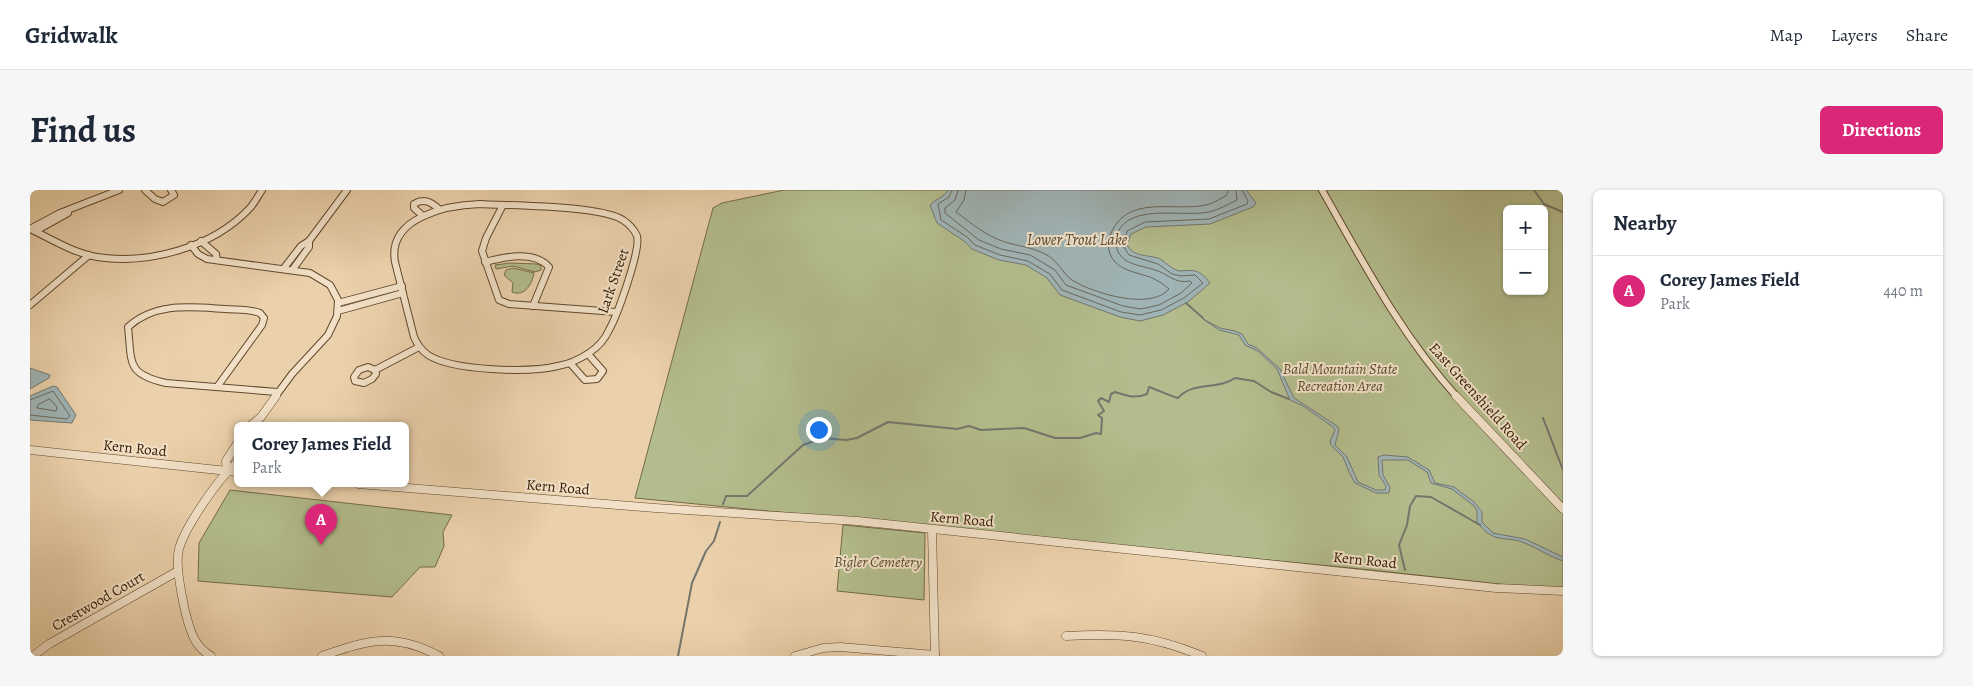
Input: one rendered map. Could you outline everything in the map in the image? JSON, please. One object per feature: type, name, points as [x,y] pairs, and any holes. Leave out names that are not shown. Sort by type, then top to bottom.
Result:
[{"type":"street","points":[[32,229],[74,208],[119,190]]},
{"type":"street","points":[[145,190],[156,201],[160,202],[173,197],[174,195],[171,190]]},
{"type":"street","points":[[32,229],[90,256],[112,259],[138,258],[163,254],[201,241],[225,229],[242,216],[254,203],[262,190]]},
{"type":"street","points":[[284,268],[294,254],[309,241],[347,190]]},
{"type":"street","name":"East Greenshield Road","points":[[1322,190],[1374,284],[1419,350],[1444,381],[1563,509]]},
{"type":"street","name":"Lark Street","points":[[423,216],[413,207],[420,200],[430,201],[439,209]]},
{"type":"street","name":"Lark Street","points":[[469,204],[503,205],[601,212],[618,217],[632,226],[637,234],[638,248],[607,336],[588,354],[570,363],[535,370],[456,364],[435,359],[419,347],[414,337],[394,256],[395,246],[406,228],[423,216],[439,209],[469,204]]},
{"type":"street","points":[[503,205],[484,242],[482,251],[498,300],[509,304],[616,312]]},
{"type":"street","points":[[201,241],[216,254],[217,260]]},
{"type":"street","points":[[293,269],[309,247],[309,241]]},
{"type":"street","points":[[191,245],[198,254],[207,259],[231,264],[293,269],[310,273],[326,281],[334,290],[338,307],[328,335],[298,367],[277,392],[261,417],[255,422]]},
{"type":"street","points":[[30,305],[90,256]]},
{"type":"street","points":[[485,262],[513,257],[538,259],[545,262],[549,267],[533,306]]},
{"type":"street","points":[[338,307],[402,290]]},
{"type":"street","points":[[217,387],[262,325],[264,318],[260,313],[184,306],[159,310],[142,316],[128,327],[132,364],[142,376],[159,382],[217,387],[277,392]]},
{"type":"street","points":[[375,370],[419,347]]},
{"type":"street","points":[[570,363],[585,380],[597,379],[603,371],[588,354]]},
{"type":"street","points":[[260,422],[261,417]]},
{"type":"street","points":[[227,471],[226,460],[234,448]]},
{"type":"street","name":"Kern Road","points":[[30,450],[234,472]]},
{"type":"street","points":[[212,656],[202,651],[192,633],[178,571],[178,552],[183,538],[227,471],[234,465]]},
{"type":"street","name":"Kern Road","points":[[395,487],[655,508],[857,521],[932,530],[1169,552],[1496,588],[1563,591]]},
{"type":"street","points":[[795,656],[823,648],[840,647],[935,655],[932,530]]},
{"type":"street","name":"Crestwood Court","points":[[33,656],[49,644],[178,571]]},
{"type":"street","points":[[1066,636],[1097,634],[1140,635],[1179,645],[1202,656]]},
{"type":"street","points":[[322,656],[365,641],[390,639],[413,643],[439,656]]},
{"type":"green space","name":"Bald Mountain State Recreation Area","points":[[784,190],[1563,190],[1563,591],[1371,570],[635,498],[713,208],[722,203]]},
{"type":"green space","points":[[510,263],[537,264],[541,266],[541,270],[535,272],[513,266],[496,269],[495,265]]},
{"type":"green space","points":[[513,268],[534,273],[530,285],[521,293],[512,292],[513,283],[504,275],[506,270]]},
{"type":"green space","points":[[230,490],[452,515],[443,532],[444,546],[435,567],[420,567],[392,597],[198,581],[199,543]]},
{"type":"green space","name":"Bigler Cemetery","points":[[843,525],[925,533],[924,600],[837,591]]},
{"type":"water","name":"Lower Trout Lake","points":[[948,190],[1246,190],[1256,203],[1253,207],[1210,224],[1146,227],[1131,234],[1127,244],[1136,253],[1158,258],[1179,271],[1196,271],[1203,275],[1210,283],[1188,302],[1163,315],[1140,321],[1120,317],[1060,295],[1047,278],[1026,265],[999,260],[972,249],[964,241],[937,223],[930,205]]},
{"type":"water","points":[[1203,319],[1220,328],[1242,334],[1248,344],[1257,348],[1280,369],[1294,398],[1337,426],[1339,430],[1335,445],[1347,457],[1358,482],[1376,490],[1385,490],[1386,486],[1379,475],[1378,457],[1384,455],[1408,457],[1429,470],[1435,483],[1454,487],[1474,502],[1482,512],[1482,522],[1493,533],[1525,539],[1563,557],[1563,561],[1519,541],[1495,537],[1489,534],[1477,522],[1477,511],[1474,506],[1452,489],[1431,483],[1427,472],[1408,460],[1382,460],[1383,475],[1390,487],[1389,493],[1376,493],[1355,483],[1343,457],[1331,445],[1330,441],[1335,430],[1333,427],[1303,406],[1290,400],[1277,369],[1258,351],[1245,345],[1239,335],[1219,330]]},
{"type":"water","points":[[30,368],[50,375],[49,378],[30,389]]},
{"type":"water","points":[[53,386],[57,387],[76,415],[72,423],[30,420],[30,396]]},
{"type":"waterway","points":[[1534,190],[1544,204],[1563,212]]},
{"type":"waterway","points":[[1186,303],[1203,318]]},
{"type":"waterway","points":[[723,504],[726,496],[747,496],[803,445],[823,438],[846,440],[857,438],[888,422],[957,429],[969,426],[981,430],[1024,428],[1055,438],[1080,438],[1096,433],[1101,434],[1102,418],[1098,415],[1104,411],[1098,401],[1101,398],[1109,402],[1111,394],[1115,392],[1135,397],[1147,394],[1149,387],[1178,398],[1191,389],[1221,384],[1235,378],[1254,381],[1271,392],[1289,399]]},
{"type":"waterway","points":[[1543,418],[1563,470]]},
{"type":"waterway","points":[[1405,570],[1399,545],[1407,525],[1410,506],[1416,496],[1431,497],[1480,525]]},
{"type":"waterway","points":[[678,656],[692,583],[706,551],[714,541],[720,522]]},
{"type":"place","name":"Corey James Field","points":[[321,545]]}]
